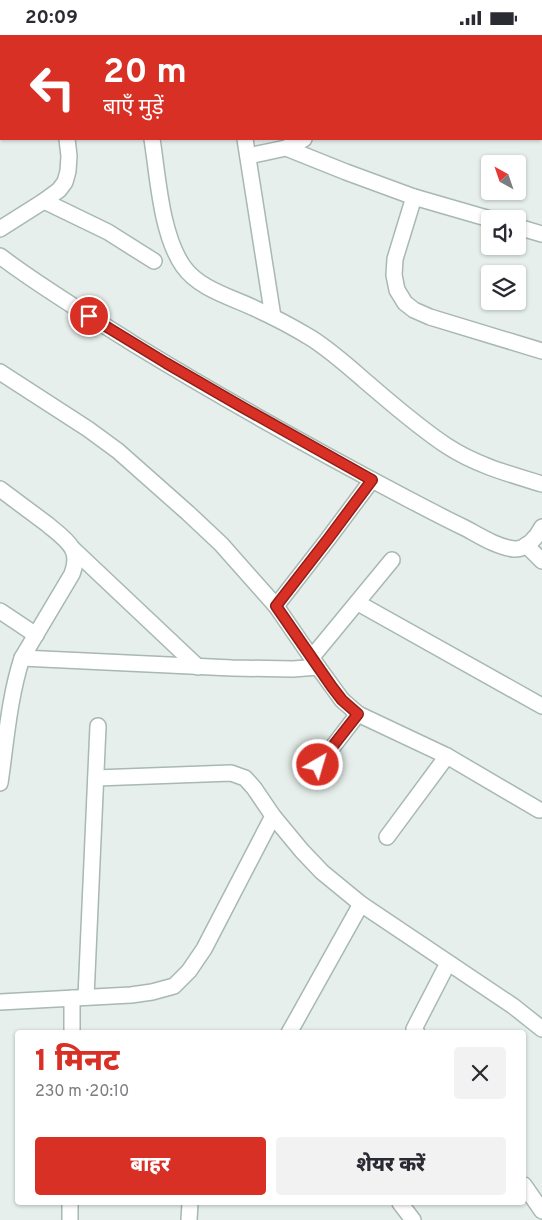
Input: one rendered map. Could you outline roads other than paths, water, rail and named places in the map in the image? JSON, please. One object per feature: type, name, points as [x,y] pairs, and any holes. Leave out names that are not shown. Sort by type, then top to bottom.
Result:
[{"type":"street","points":[[0,229],[59,190],[65,182],[68,171],[67,140]]},
{"type":"street","points":[[152,140],[163,209],[174,249],[184,267],[197,280],[214,291],[274,317],[313,339],[449,447],[471,460],[498,471],[542,484]]},
{"type":"street","points":[[245,140],[274,317]]},
{"type":"street","points":[[248,156],[286,148],[302,140]]},
{"type":"street","points":[[286,148],[346,173],[414,197],[481,216]]},
{"type":"street","points":[[414,197],[395,259],[395,283],[405,303],[414,310],[430,317],[542,351]]},
{"type":"street","points":[[44,201],[108,232],[154,261]]},
{"type":"street","points":[[526,229],[542,234]]},
{"type":"street","points":[[0,256],[21,272],[74,306],[272,425],[481,537],[515,549],[526,545],[538,535],[542,527]]},
{"type":"street","points":[[0,372],[88,429],[118,451],[221,544],[276,606],[332,687],[342,700],[358,714],[446,757],[541,808]]},
{"type":"street","points":[[276,606],[372,480]]},
{"type":"street","points":[[0,489],[58,533],[72,549],[198,667]]},
{"type":"street","points":[[526,545],[542,561]]},
{"type":"street","points":[[0,783],[2,756],[15,684],[22,658],[75,567],[72,549]]},
{"type":"street","points":[[22,658],[198,667],[293,669],[315,662],[392,560]]},
{"type":"street","points":[[358,603],[542,707]]},
{"type":"street","points":[[0,611],[36,635]]},
{"type":"street","points":[[318,765],[358,714]]},
{"type":"street","points":[[73,1030],[79,998],[96,778],[98,726]]},
{"type":"street","points":[[387,837],[446,757]]},
{"type":"street","points":[[96,778],[231,773],[245,779],[254,788],[273,816],[322,872],[361,904],[513,1006],[542,1029]]},
{"type":"street","points":[[0,1002],[131,995],[174,986],[189,971],[204,949],[273,816]]},
{"type":"street","points":[[291,1030],[361,904]]},
{"type":"street","points":[[414,1030],[448,963]]},
{"type":"street","points":[[526,1188],[542,1211]]},
{"type":"street","points":[[70,1205],[70,1220]]},
{"type":"street","points":[[189,1220],[190,1205]]},
{"type":"street","points":[[401,1205],[412,1220]]}]
